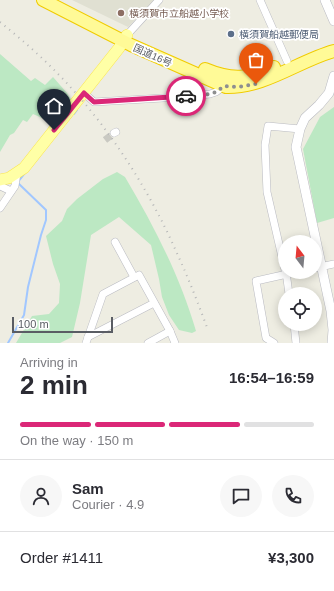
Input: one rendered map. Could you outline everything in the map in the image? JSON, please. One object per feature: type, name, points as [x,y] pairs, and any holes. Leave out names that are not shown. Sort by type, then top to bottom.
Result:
[{"type":"highway","name":"国道16号","points":[[43,0],[224,86],[239,87],[256,84],[321,55],[334,51]]},
{"type":"highway","name":"国道16号","points":[[60,0],[125,38],[226,77],[249,76],[262,72],[319,47],[334,43]]},
{"type":"main road","points":[[0,180],[9,178],[24,168],[119,48],[125,38]]},
{"type":"street","points":[[125,38],[159,0]]},
{"type":"street","points":[[260,0],[287,61]]},
{"type":"street","points":[[325,0],[334,21]]},
{"type":"street","points":[[312,235],[296,147],[300,129],[305,118],[320,105],[328,93],[334,76]]},
{"type":"street","points":[[84,93],[94,102],[210,94],[216,92],[224,86]]},
{"type":"street","points":[[278,240],[268,200],[265,145],[268,126],[300,129]]},
{"type":"street","points":[[0,208],[15,186],[18,173]]},
{"type":"street","points":[[0,186],[11,191]]},
{"type":"street","points":[[115,242],[134,276]]},
{"type":"street","points":[[322,266],[334,264]]},
{"type":"street","points":[[274,343],[266,338],[256,281],[278,274]]},
{"type":"street","points":[[87,340],[103,294],[134,276],[139,275],[175,343]]},
{"type":"street","points":[[322,279],[331,311],[334,330],[332,343]]},
{"type":"street","points":[[87,340],[154,303]]},
{"type":"street","points":[[148,343],[170,331]]},
{"type":"street","points":[[295,331],[296,343]]},
{"type":"shaded area","name":"横須賀市立船越小学校","points":[[72,0],[155,0],[128,27]]},
{"type":"green space","points":[[0,54],[31,81],[35,78],[45,85],[53,77],[72,101],[55,122],[47,117],[42,118],[33,114],[27,122],[23,120],[14,133],[10,135],[0,152]]},
{"type":"green space","points":[[334,107],[334,218],[317,223],[303,149],[320,117]]},
{"type":"green space","points":[[117,172],[125,177],[156,233],[174,271],[190,311],[196,331],[192,333],[179,330],[169,315],[162,297],[151,245],[119,217],[91,235],[80,303],[72,337],[60,343],[16,343],[32,316],[49,314],[59,303],[60,284],[46,236],[62,221],[67,209],[77,199],[103,179]]},
{"type":"waterway","points":[[74,114],[77,110]]},
{"type":"waterway","points":[[18,182],[25,173]]},
{"type":"waterway","points":[[8,343],[24,315],[28,287],[46,220],[46,210],[18,183]]},
{"type":"tunnel","points":[[105,140],[114,133]]},
{"type":"railway","points":[[0,22],[46,62],[79,96],[126,159],[165,227],[185,271],[208,330]]},
{"type":"way so far","points":[[186,96],[210,94],[216,92],[224,86],[239,87],[256,84]]},
{"type":"place","name":"横須賀市立船越小学校","points":[[121,13]]},
{"type":"place","name":"横須賀船越郵便局","points":[[231,34]]},
{"type":"route","points":[[54,130],[84,93],[94,102],[186,96]]}]
